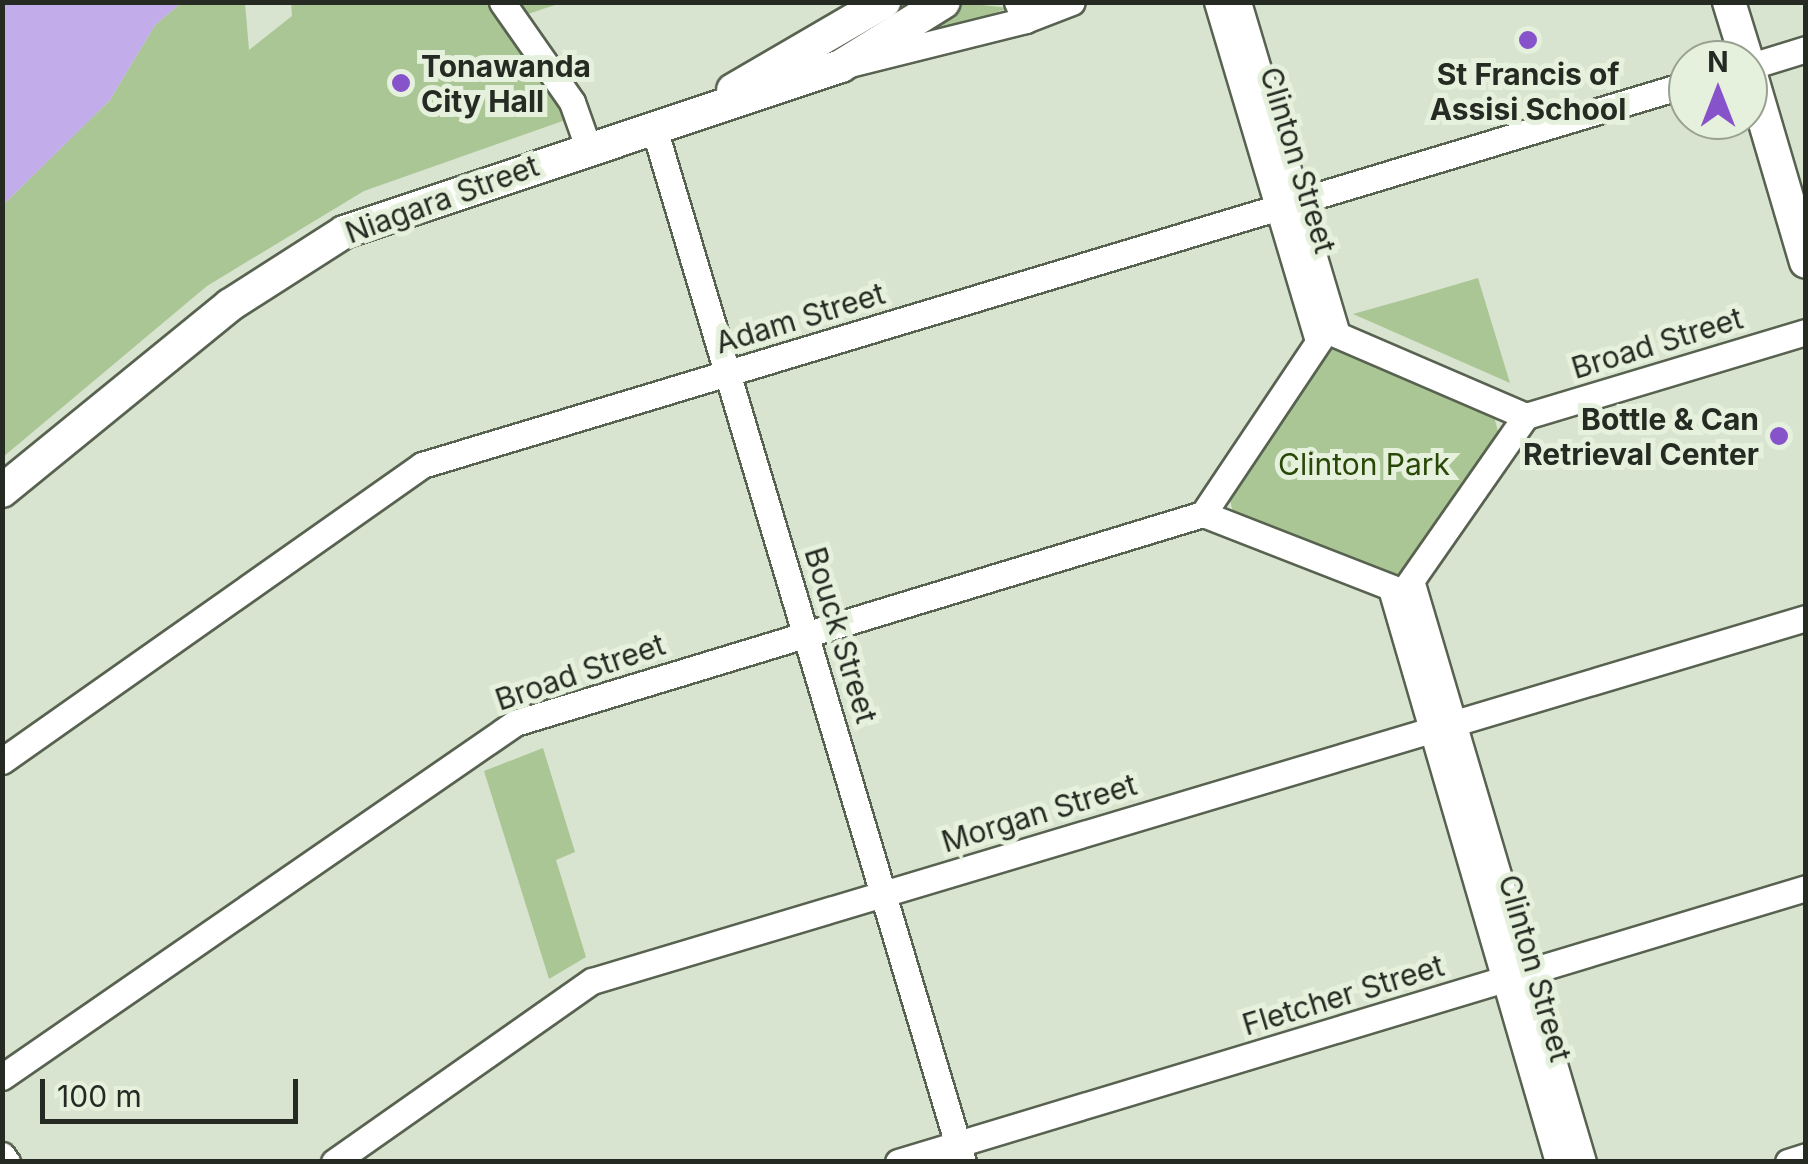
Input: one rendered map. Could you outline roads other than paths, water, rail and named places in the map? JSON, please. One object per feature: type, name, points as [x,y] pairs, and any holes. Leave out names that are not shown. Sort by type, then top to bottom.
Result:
[{"type":"main road","name":"Niagara Street","points":[[717,104],[884,2]]},
{"type":"main road","name":"Niagara Street","points":[[2,491],[304,254],[385,214],[841,66],[944,2]]},
{"type":"main road","points":[[1728,2],[1740,40]]},
{"type":"main road","points":[[1768,133],[1806,262]]},
{"type":"street","points":[[502,2],[572,102],[588,148]]},
{"type":"street","name":"Niagara Street","points":[[841,66],[1021,11],[1072,2]]},
{"type":"street","name":"Clinton Street","points":[[1217,2],[1287,203],[1327,333]]},
{"type":"street","name":"Clinton Street","points":[[1238,2],[1287,203]]},
{"type":"street","points":[[1768,59],[1806,49]]},
{"type":"street","name":"Adam Street","points":[[2,761],[422,465],[1668,90]]},
{"type":"street","name":"Bouck Street","points":[[654,128],[961,1152]]},
{"type":"street","name":"Broad Street","points":[[1526,416],[1806,332]]},
{"type":"street","points":[[1327,333],[1526,416],[1403,590],[1203,514],[1327,333]]},
{"type":"street","name":"Broad Street","points":[[2,1077],[490,737],[807,634],[1203,514]]},
{"type":"street","name":"Clinton Street","points":[[1403,590],[1552,1097],[1583,1162]]},
{"type":"street","name":"Morgan Street","points":[[334,1162],[592,981],[1806,618]]},
{"type":"street","name":"Fletcher Street","points":[[898,1162],[961,1152],[1806,888]]},
{"type":"street","name":"Clinton Street","points":[[1552,1097],[1558,1162]]},
{"type":"street","points":[[1788,1162],[1806,1156]]},
{"type":"place","name":"St Francis of Assisi School","points":[[1528,40]]},
{"type":"place","name":"Tonawanda City Hall","points":[[401,83]]},
{"type":"place","name":"Bottle & Can Retrieval Center","points":[[1779,436]]},
{"type":"park label","name":"Clinton Park","points":[[1364,464]]}]
